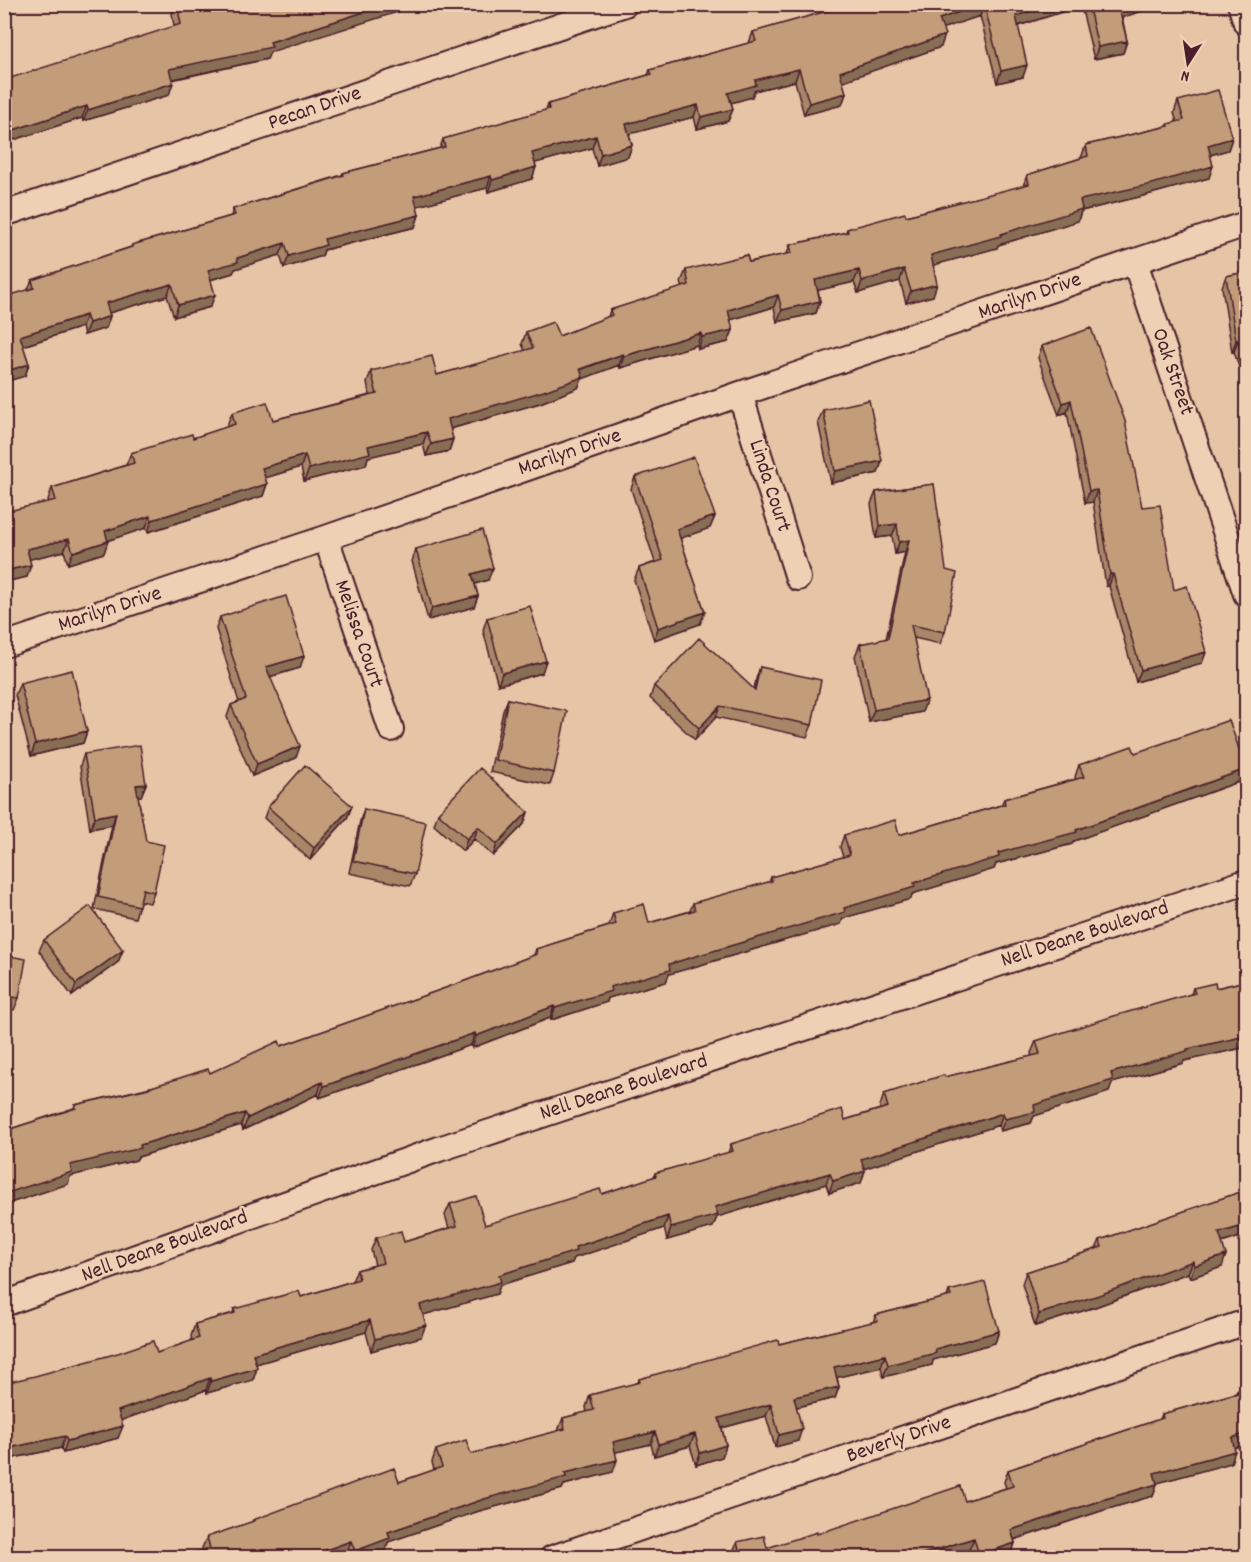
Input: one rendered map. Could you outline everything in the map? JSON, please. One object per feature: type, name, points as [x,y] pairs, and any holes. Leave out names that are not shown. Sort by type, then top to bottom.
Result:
[{"type":"street","name":"Pecan Drive","points":[[4,214],[625,4]]},
{"type":"street","points":[[1240,4],[1246,23]]},
{"type":"street","points":[[1135,262],[1246,224]]},
{"type":"street","name":"Marilyn Drive","points":[[4,645],[326,538],[740,394],[1135,262]]},
{"type":"street","name":"Oak Street","points":[[1135,262],[1246,594]]},
{"type":"street","name":"Linda Court","points":[[740,394],[798,578]]},
{"type":"street","name":"Melissa Court","points":[[326,538],[391,729]]},
{"type":"street","name":"Nell Deane Boulevard","points":[[4,1304],[439,1149],[1246,882]]},
{"type":"street","name":"Beverly Drive","points":[[552,1557],[1246,1322]]},
{"type":"building","points":[[177,4],[219,4],[220,12],[256,4],[389,4],[270,42],[272,47],[169,69],[173,83],[88,110],[87,106],[4,133],[4,80],[181,24]]},
{"type":"building","points":[[852,4],[982,4],[939,19],[945,35],[840,72],[846,93],[809,103],[799,69],[755,80],[756,85],[728,93],[733,109],[701,117],[698,105],[626,124],[632,145],[601,154],[596,136],[532,153],[536,167],[492,180],[491,176],[414,196],[419,215],[324,239],[326,245],[289,256],[285,243],[237,258],[238,262],[208,270],[215,295],[178,305],[172,284],[106,303],[110,316],[89,323],[86,315],[20,336],[29,364],[4,372],[4,297],[34,288],[32,280],[132,247],[132,245],[235,215],[233,209],[344,175],[343,173],[445,147],[443,139],[549,109],[548,104],[652,74],[650,70],[756,41],[753,32]]},
{"type":"building","points":[[984,4],[1052,4],[1016,16],[1027,65],[1001,71]]},
{"type":"building","points":[[1088,4],[1129,4],[1119,8],[1127,41],[1098,47]]},
{"type":"building","points":[[1218,90],[1232,138],[1208,145],[1213,166],[1152,184],[1080,200],[1082,209],[1001,234],[1001,236],[931,255],[937,284],[911,291],[904,269],[862,281],[859,270],[815,280],[820,301],[782,310],[778,295],[728,310],[733,330],[702,337],[701,333],[624,356],[623,354],[580,369],[583,377],[448,419],[453,439],[431,444],[427,432],[368,446],[370,453],[309,469],[305,455],[262,468],[267,484],[152,520],[150,516],[105,531],[108,541],[73,552],[69,539],[27,549],[31,565],[4,571],[4,512],[56,500],[52,488],[134,463],[131,453],[192,434],[193,438],[235,424],[232,413],[267,402],[273,420],[377,394],[371,371],[432,356],[437,375],[533,348],[526,332],[553,322],[559,336],[612,315],[610,310],[689,285],[686,270],[747,255],[749,262],[792,253],[790,245],[848,232],[847,229],[905,213],[906,216],[1029,184],[1027,175],[1088,156],[1086,145],[1169,126],[1168,124],[1184,120],[1178,101]]},
{"type":"building","points":[[1246,272],[1246,363],[1238,340],[1236,340],[1226,276]]},
{"type":"building","points":[[1091,328],[1125,421],[1142,507],[1160,505],[1174,590],[1187,586],[1206,652],[1141,670],[1113,574],[1110,574],[1097,490],[1089,491],[1071,400],[1063,403],[1042,346]]},
{"type":"building","points":[[869,400],[882,461],[835,471],[823,410]]},
{"type":"building","points":[[694,457],[715,516],[677,529],[705,612],[658,628],[639,568],[663,560],[635,477]]},
{"type":"building","points":[[934,484],[946,570],[957,573],[945,632],[911,625],[927,700],[874,710],[860,644],[888,638],[909,540],[899,542],[897,524],[880,526],[876,492]]},
{"type":"building","points":[[482,530],[493,568],[472,574],[478,596],[432,608],[416,549]]},
{"type":"building","points":[[286,596],[304,656],[266,667],[300,746],[257,764],[231,705],[246,699],[220,617]]},
{"type":"building","points":[[530,606],[546,661],[502,673],[487,618]]},
{"type":"building","points":[[699,638],[755,690],[760,667],[821,680],[812,725],[720,706],[699,728],[654,686]]},
{"type":"building","points":[[72,670],[87,731],[35,744],[20,683]]},
{"type":"building","points":[[508,699],[567,711],[554,773],[495,760]]},
{"type":"building","points":[[1229,720],[1246,769],[1076,830],[1077,832],[998,853],[999,857],[914,883],[915,887],[844,908],[845,912],[669,964],[670,970],[610,987],[611,991],[555,1008],[554,1006],[476,1036],[475,1033],[324,1086],[322,1082],[248,1118],[245,1113],[140,1145],[141,1148],[70,1165],[72,1172],[4,1194],[4,1131],[76,1108],[75,1105],[145,1089],[208,1069],[210,1073],[279,1041],[281,1046],[537,954],[536,949],[616,924],[613,913],[644,904],[649,923],[695,910],[693,903],[772,881],[771,877],[850,855],[844,835],[895,820],[899,835],[1005,804],[1004,799],[1084,777],[1079,765],[1132,746],[1135,753]]},
{"type":"building","points":[[140,745],[146,784],[136,785],[146,841],[164,845],[154,892],[143,889],[139,906],[98,897],[116,813],[95,817],[84,754]]},
{"type":"building","points":[[305,765],[352,806],[314,848],[268,807]]},
{"type":"building","points":[[480,768],[528,812],[497,844],[478,827],[467,839],[438,813]]},
{"type":"building","points":[[364,809],[426,822],[415,874],[353,861]]},
{"type":"building","points":[[90,906],[123,950],[76,984],[44,940]]},
{"type":"building","points":[[4,955],[26,959],[19,998],[4,996]]},
{"type":"building","points":[[1246,981],[1246,1036],[1187,1049],[1187,1051],[1111,1073],[1113,1080],[1034,1105],[1035,1112],[1005,1119],[1003,1113],[861,1159],[865,1171],[833,1181],[830,1173],[715,1207],[718,1215],[671,1228],[668,1216],[575,1247],[576,1251],[499,1275],[501,1282],[420,1305],[426,1325],[375,1339],[370,1320],[253,1354],[257,1368],[211,1381],[210,1378],[118,1411],[123,1426],[67,1441],[65,1436],[4,1449],[4,1383],[118,1353],[153,1341],[157,1353],[199,1338],[195,1324],[235,1313],[234,1309],[299,1291],[301,1297],[359,1279],[357,1270],[383,1263],[376,1238],[401,1231],[404,1242],[457,1226],[450,1204],[476,1196],[485,1225],[600,1189],[602,1194],[656,1176],[655,1173],[733,1151],[731,1144],[842,1109],[845,1120],[888,1107],[884,1094],[944,1075],[945,1077],[1040,1054],[1036,1041],[1195,993],[1193,988],[1215,983],[1216,988]]},
{"type":"building","points":[[1246,1190],[1246,1225],[1219,1233],[1226,1255],[1194,1266],[1193,1261],[1039,1314],[1026,1272],[1102,1247],[1100,1240]]},
{"type":"building","points":[[985,1282],[999,1331],[935,1349],[936,1353],[888,1365],[885,1355],[834,1367],[839,1387],[794,1397],[802,1429],[779,1435],[771,1404],[719,1418],[726,1445],[700,1453],[695,1434],[659,1444],[655,1432],[613,1442],[617,1460],[565,1473],[566,1477],[484,1499],[388,1532],[390,1538],[355,1551],[351,1541],[306,1557],[180,1557],[210,1548],[207,1537],[394,1468],[399,1482],[442,1467],[436,1450],[466,1440],[471,1454],[565,1429],[563,1418],[594,1410],[590,1395],[778,1340],[779,1344],[877,1321],[876,1315],[951,1296],[949,1291]]},
{"type":"building","points":[[1246,1388],[1246,1433],[1232,1438],[1235,1451],[1154,1473],[1157,1484],[1011,1530],[1015,1543],[979,1555],[974,1538],[913,1557],[741,1557],[737,1542],[764,1536],[767,1548],[817,1532],[817,1534],[960,1486],[965,1501],[1013,1486],[1008,1470],[1163,1418],[1162,1414],[1238,1393],[1237,1391]]},
{"type":"building","points":[[166,1552],[167,1557],[149,1557]]}]
